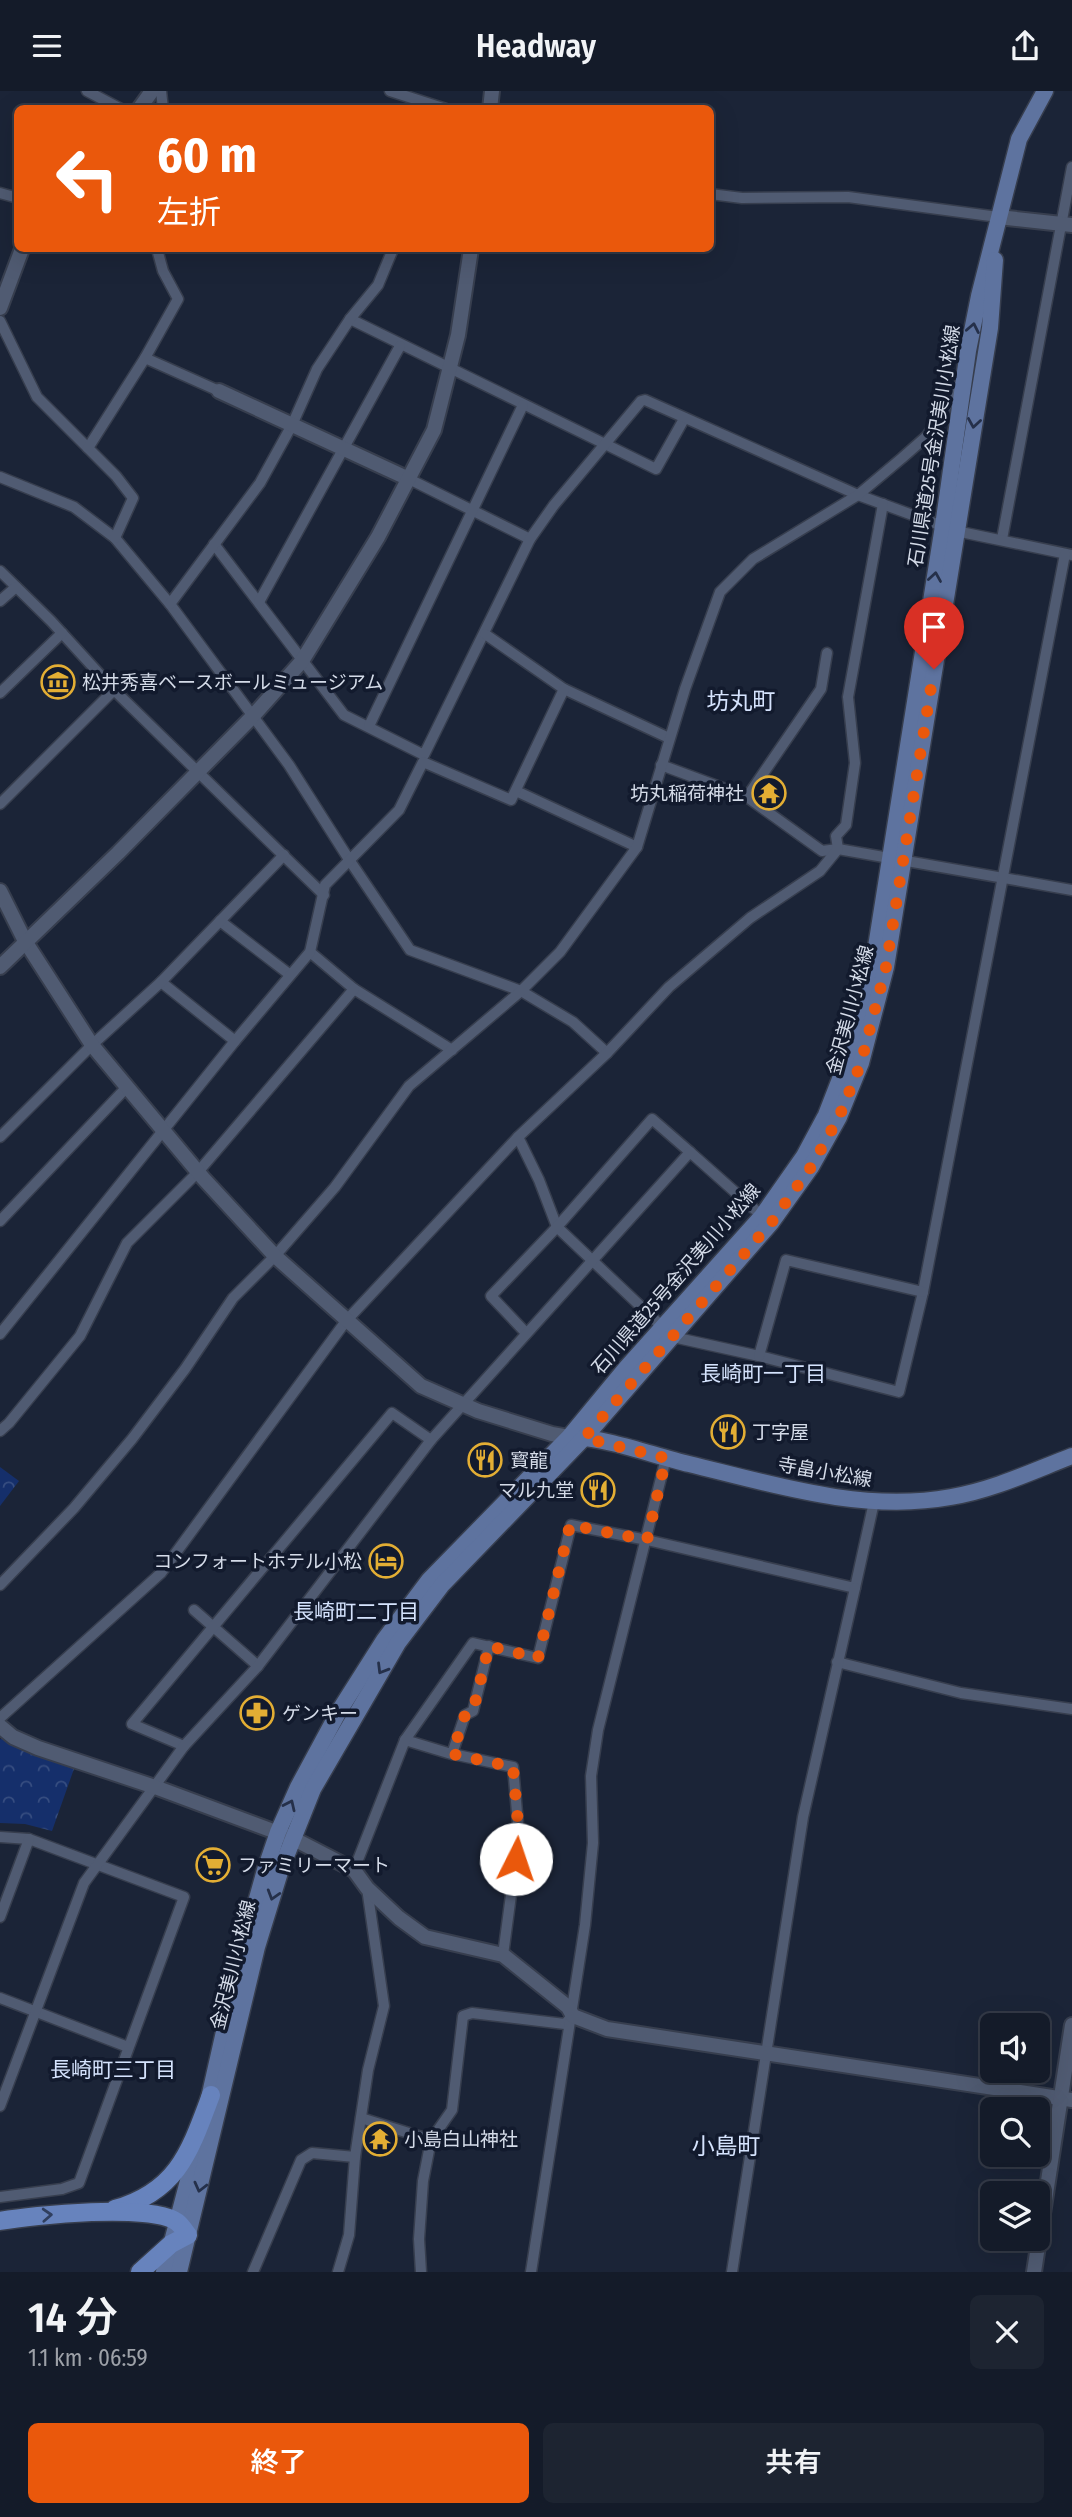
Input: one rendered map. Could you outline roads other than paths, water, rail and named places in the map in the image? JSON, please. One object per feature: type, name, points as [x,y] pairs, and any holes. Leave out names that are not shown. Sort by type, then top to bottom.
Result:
[{"type":"highway","points":[[95,2213],[138,2201],[170,2180],[186,2157],[211,2095]]},
{"type":"highway","points":[[0,2221],[30,2216],[151,2214],[182,2228],[171,2244],[140,2272]]},
{"type":"main road","points":[[950,528],[990,328],[997,225],[1019,139],[1045,91]]},
{"type":"main road","name":"石川県道25号金沢美川小松線","points":[[182,2228],[242,1952],[285,1835],[298,1787],[339,1711],[392,1630],[429,1580],[577,1437],[626,1368],[667,1333],[762,1216],[804,1156],[825,1115],[847,1061],[872,972],[896,860],[950,528],[965,377],[979,296],[997,225]]},
{"type":"main road","name":"金沢美川小松線","points":[[667,1333],[771,1223],[811,1167],[839,1117],[861,1063],[886,967],[896,860]]},
{"type":"main road","name":"寺畠小松線","points":[[577,1437],[814,1493],[874,1502],[911,1502],[953,1497],[1007,1481],[1072,1456]]},
{"type":"main road","name":"金沢美川小松線","points":[[179,2272],[182,2228],[285,1835]]},
{"type":"main road","points":[[164,2272],[171,2244]]},
{"type":"street","points":[[87,91],[113,105]]},
{"type":"street","points":[[390,91],[415,104]]},
{"type":"street","points":[[1002,539],[1066,225],[1072,167]]},
{"type":"street","points":[[714,194],[743,198],[848,197],[997,225],[1066,225]]},
{"type":"street","points":[[0,308],[21,252]]},
{"type":"street","points":[[88,448],[145,358],[178,299],[163,271],[158,252]]},
{"type":"street","points":[[170,604],[260,483],[292,425],[317,369],[350,319],[378,285],[388,252]]},
{"type":"street","points":[[0,967],[118,853],[252,717],[302,661],[378,537],[434,430],[451,370],[471,252]]},
{"type":"street","points":[[350,319],[400,346],[656,469],[684,419]]},
{"type":"street","points":[[0,321],[37,397],[116,476],[133,498],[115,538]]},
{"type":"street","points":[[259,602],[400,346]]},
{"type":"street","points":[[145,358],[410,479],[530,539]]},
{"type":"street","points":[[0,1584],[83,1499],[132,1439],[233,1298],[335,1187],[409,1086],[521,991],[560,952],[637,847],[669,738],[720,592],[753,559],[858,495],[926,436],[965,377]]},
{"type":"street","points":[[214,544],[344,715],[425,755],[530,539],[554,505],[640,401],[645,400],[858,495],[950,528],[1068,554],[1022,767],[1004,877],[923,1292],[899,1392],[667,1333],[557,1227],[539,1180],[518,1137]]},
{"type":"street","points":[[369,726],[523,405]]},
{"type":"street","points":[[0,477],[74,507],[115,538],[170,604],[289,765],[410,950],[521,991],[573,1022],[607,1053]]},
{"type":"street","points":[[0,1718],[160,1573],[346,1321],[518,1137],[607,1053],[669,987],[750,918],[820,871],[838,849],[836,836],[846,825],[855,763],[848,697],[883,504]]},
{"type":"street","points":[[0,571],[114,690],[324,895]]},
{"type":"street","points":[[0,601],[16,587]]},
{"type":"street","points":[[0,693],[62,633]]},
{"type":"street","points":[[485,634],[564,689],[669,738]]},
{"type":"street","points":[[747,797],[821,689],[827,653]]},
{"type":"street","points":[[0,1334],[235,1041],[310,952],[325,885],[399,810],[423,762],[511,800],[564,689]]},
{"type":"street","points":[[0,804],[114,690]]},
{"type":"street","points":[[662,765],[747,797],[822,851],[838,849],[1072,890]]},
{"type":"street","points":[[516,790],[637,847]]},
{"type":"street","points":[[0,1137],[92,1045],[161,982],[284,855]]},
{"type":"street","points":[[0,891],[25,941],[92,1045],[198,1172],[275,1255],[421,1386],[462,1404],[552,1434],[577,1437]]},
{"type":"street","points":[[220,921],[289,975]]},
{"type":"street","points":[[310,952],[354,989],[452,1050]]},
{"type":"street","points":[[161,982],[235,1041]]},
{"type":"street","points":[[0,1431],[80,1336],[127,1243],[198,1172],[354,989]]},
{"type":"street","points":[[0,1221],[126,1088]]},
{"type":"street","points":[[526,1333],[491,1296],[557,1227],[652,1119],[762,1216]]},
{"type":"street","points":[[0,2106],[84,1883],[184,1746],[258,1666],[431,1440],[690,1152]]},
{"type":"street","points":[[759,1356],[786,1260],[923,1292]]},
{"type":"street","points":[[184,1746],[132,1724],[392,1413],[431,1440]]},
{"type":"street","points":[[531,2272],[573,2016],[585,1925],[593,1843],[591,1776],[596,1742],[666,1458]]},
{"type":"street","points":[[732,2272],[803,1817],[874,1502]]},
{"type":"street","points":[[354,1870],[405,1740],[473,1643],[538,1658],[570,1525],[855,1588]]},
{"type":"street","points":[[194,1610],[258,1666]]},
{"type":"street","points":[[452,1754],[465,1715],[473,1711],[489,1646]]},
{"type":"street","points":[[837,1662],[961,1693],[1072,1709]]},
{"type":"street","points":[[0,1727],[13,1737],[38,1748],[285,1835],[354,1870],[367,1888],[399,1918],[425,1937],[503,1955],[568,2007],[573,2016],[607,2029],[1066,2099]]},
{"type":"street","points":[[405,1740],[452,1754],[513,1767],[519,1835],[503,1955]]},
{"type":"street","points":[[0,1837],[29,1839],[184,1897],[79,2183],[62,2189],[0,2197]]},
{"type":"street","points":[[0,1917],[29,1839]]},
{"type":"street","points":[[338,2272],[349,2235],[355,2157],[368,2070],[384,2006],[367,1888]]},
{"type":"street","points":[[0,1998],[128,2047]]},
{"type":"street","points":[[421,2272],[419,2239],[423,2181],[431,2140],[452,2110],[463,2016],[472,2013],[565,2024],[573,2016]]},
{"type":"street","points":[[1034,2272],[1066,2099],[1072,2025]]},
{"type":"street","points":[[361,2118],[431,2140]]},
{"type":"street","points":[[253,2272],[301,2160],[312,2153],[355,2157]]},
{"type":"place","name":"松井秀喜ベースボールミュージアム","points":[[58,682]]},
{"type":"place","name":"坊丸稲荷神社","points":[[769,793]]},
{"type":"place","name":"丁字屋","points":[[728,1432]]},
{"type":"place","name":"寳龍","points":[[485,1460]]},
{"type":"place","name":"マル九堂","points":[[598,1490]]},
{"type":"place","name":"コンフォートホテル小松","points":[[386,1561]]},
{"type":"place","name":"ゲンキー","points":[[257,1713]]},
{"type":"place","name":"ファミリーマート","points":[[213,1865]]},
{"type":"place","name":"小島白山神社","points":[[380,2139]]},
{"type":"district","name":"坊丸町","points":[[741,701]]},
{"type":"district","name":"長崎町一丁目","points":[[763,1374]]},
{"type":"district","name":"長崎町二丁目","points":[[356,1612]]},
{"type":"district","name":"長崎町三丁目","points":[[113,2070]]},
{"type":"district","name":"小島町","points":[[726,2146]]}]
